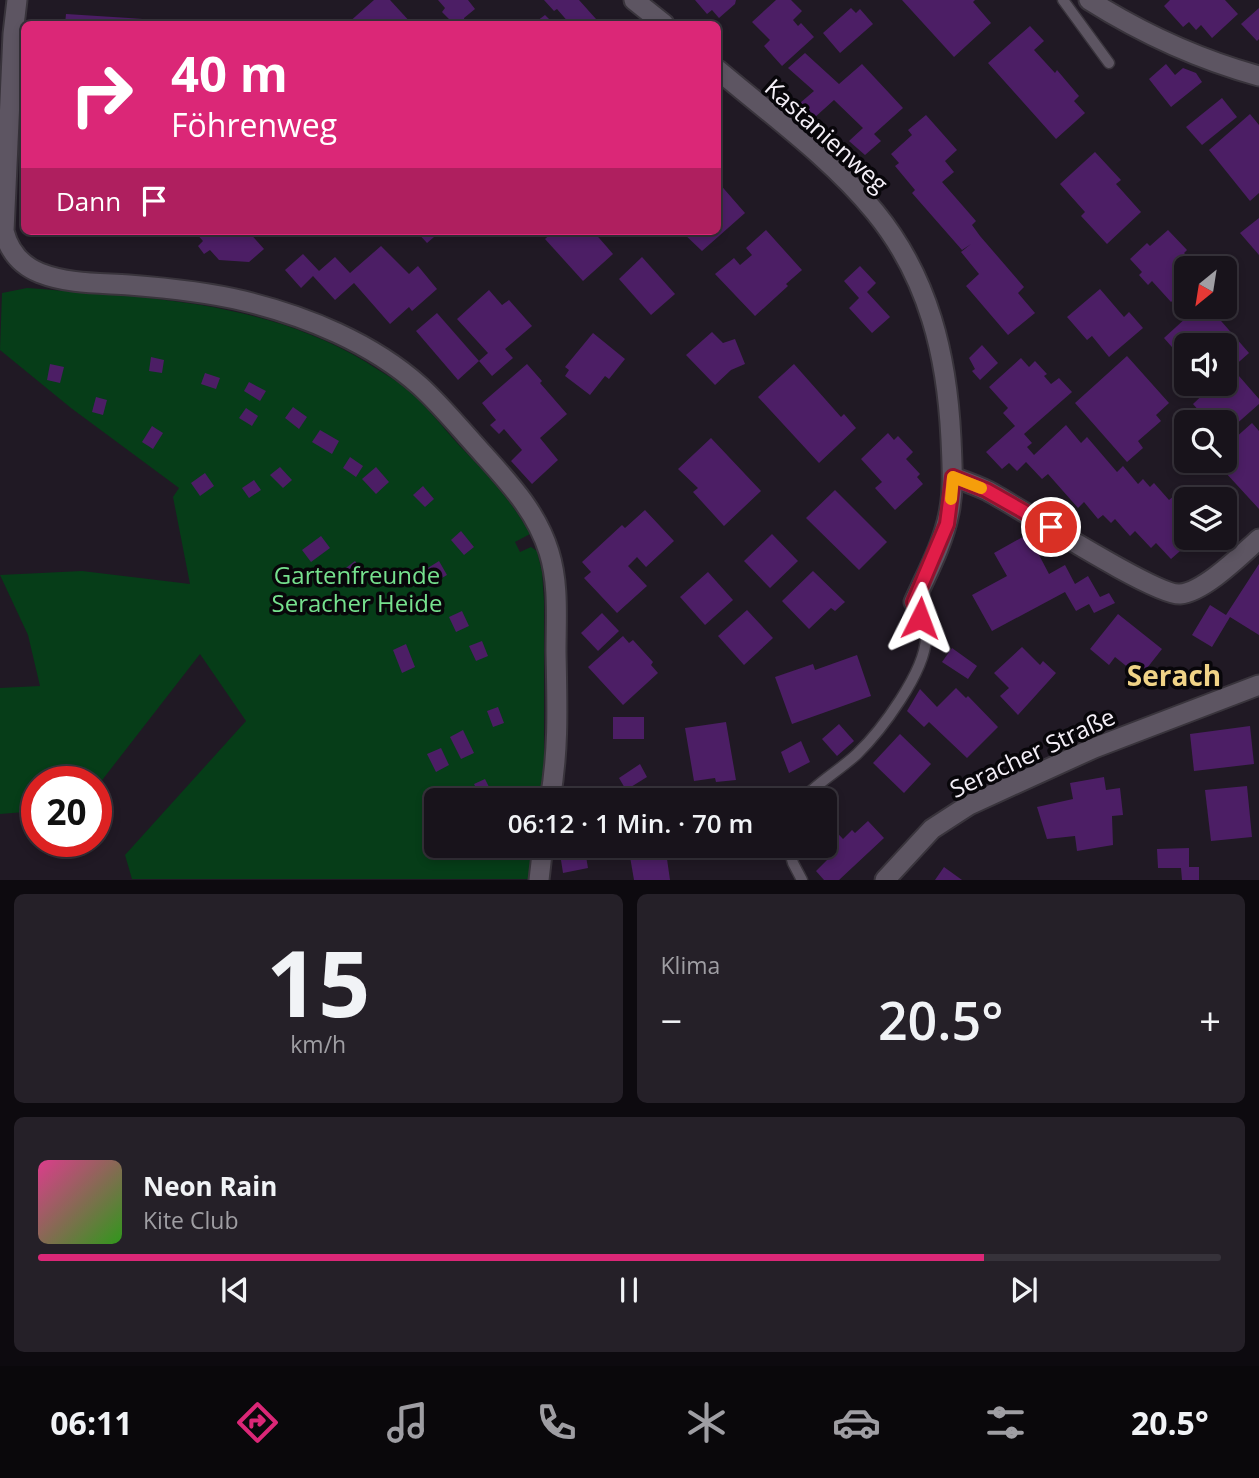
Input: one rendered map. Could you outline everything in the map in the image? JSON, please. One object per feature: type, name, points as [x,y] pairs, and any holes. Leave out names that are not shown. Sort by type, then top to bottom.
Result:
[{"type":"street","points":[[17,0],[2,238],[14,255],[38,272],[75,281],[203,293],[277,310],[320,326],[373,352],[404,373],[430,396],[522,498],[550,554],[556,589],[558,730],[551,788]]},
{"type":"street","points":[[635,0],[660,21]]},
{"type":"street","points":[[1089,0],[1171,46],[1210,62],[1259,76]]},
{"type":"street","name":"Kastanienweg","points":[[721,73],[845,180],[877,214],[902,250],[928,307],[946,370],[953,477],[947,524],[914,602]]},
{"type":"street","points":[[953,477],[986,490],[1136,576],[1171,593],[1184,594],[1196,588],[1259,540]]},
{"type":"street","name":"Seracher Straße","points":[[885,880],[927,835],[943,821],[968,806],[1094,748],[1259,685]]},
{"type":"street","points":[[539,880],[542,858]]},
{"type":"lane","points":[[1063,0],[1109,62]]},
{"type":"lane","points":[[816,788],[863,748],[898,702],[917,669],[926,641],[914,602]]},
{"type":"lane","points":[[792,858],[802,880]]},
{"type":"green space","name":"Gartenfreunde Seracher Heide","points":[[27,288],[114,295],[201,305],[244,314],[327,341],[394,380],[428,410],[514,509],[530,534],[515,542],[520,552],[531,547],[537,551],[544,601],[544,782],[543,788],[424,788],[424,858],[533,858],[530,879],[132,879],[125,855],[246,721],[200,654],[112,767],[21,766],[21,812],[0,814],[0,688],[40,686],[28,635],[0,575],[82,571],[190,584],[173,497],[179,488],[71,408],[0,350],[2,293]]},
{"type":"building","points":[[374,0],[390,0],[409,21],[350,21]]},
{"type":"building","points":[[438,0],[468,0],[475,9],[464,18],[464,21],[451,21],[442,12],[445,8]]},
{"type":"building","points":[[544,0],[579,0],[596,19],[567,21],[557,9],[554,11]]},
{"type":"building","points":[[695,0],[736,0],[719,18],[712,10],[707,14]]},
{"type":"building","points":[[776,0],[791,0],[802,11],[793,20],[798,26],[801,23],[814,37],[782,66],[764,46],[770,40],[752,22]]},
{"type":"building","points":[[902,0],[975,0],[973,2],[991,23],[954,57]]},
{"type":"building","points":[[1170,0],[1225,0],[1238,14],[1212,38],[1201,25],[1196,30],[1189,22],[1183,27],[1164,6]]},
{"type":"building","points":[[851,8],[856,13],[860,9],[873,24],[840,53],[823,33]]},
{"type":"building","points":[[1259,8],[1259,39],[1257,41],[1241,24]]},
{"type":"building","points":[[66,14],[170,21],[65,21]]},
{"type":"building","points":[[545,15],[551,21],[537,21]]},
{"type":"building","points":[[1030,26],[1044,41],[1034,50],[1055,73],[1057,70],[1079,96],[1074,101],[1085,113],[1056,139],[988,63]]},
{"type":"building","points":[[805,53],[839,84],[862,64],[903,108],[874,134],[881,141],[865,155],[849,141],[863,128],[834,100],[814,118],[800,103],[814,91],[788,68]]},
{"type":"building","points":[[1166,64],[1175,75],[1183,68],[1196,73],[1202,82],[1171,107],[1149,79]]},
{"type":"building","points":[[1222,98],[1237,117],[1202,145],[1186,127]]},
{"type":"building","points":[[1250,114],[1259,125],[1259,193],[1250,201],[1209,150]]},
{"type":"building","points":[[926,115],[957,150],[945,161],[954,172],[942,182],[976,221],[972,225],[980,236],[1024,287],[1018,293],[1035,313],[1008,335],[966,286],[979,274],[961,252],[971,244],[962,250],[912,193],[915,190],[895,166],[899,163],[891,154],[912,135],[908,130]]},
{"type":"building","points":[[1095,152],[1121,180],[1116,184],[1141,212],[1107,244],[1081,216],[1085,212],[1060,184]]},
{"type":"building","points":[[721,185],[745,213],[721,234]]},
{"type":"building","points":[[1259,218],[1259,255],[1240,233]]},
{"type":"building","points":[[766,230],[802,270],[755,316],[715,274],[734,258],[740,265],[752,255],[746,248]]},
{"type":"building","points":[[1168,230],[1187,250],[1184,253],[1187,256],[1174,256],[1174,299],[1171,302],[1152,281],[1148,285],[1139,275],[1142,272],[1130,259],[1147,243],[1150,246]]},
{"type":"building","points":[[198,235],[252,235],[264,249],[249,262],[219,260],[210,250],[204,254],[198,246],[203,241]]},
{"type":"building","points":[[420,235],[436,235],[427,243]]},
{"type":"building","points":[[550,235],[596,235],[613,254],[583,281],[545,239]]},
{"type":"building","points":[[685,235],[720,235],[702,251]]},
{"type":"building","points":[[381,246],[409,274],[418,266],[437,289],[412,311],[409,307],[390,324],[354,283],[335,300],[313,276],[301,288],[285,270],[303,254],[319,271],[335,257],[350,273]]},
{"type":"building","points":[[642,257],[675,294],[651,315],[619,279]]},
{"type":"building","points":[[860,266],[876,283],[867,292],[890,317],[872,333],[849,308],[859,298],[844,281]]},
{"type":"building","points":[[1100,289],[1124,317],[1129,312],[1143,328],[1109,357],[1092,336],[1087,340],[1067,317]]},
{"type":"building","points":[[489,290],[502,305],[509,300],[532,326],[505,349],[513,358],[492,376],[479,361],[488,353],[457,319]]},
{"type":"building","points":[[437,313],[479,361],[458,380],[416,331]]},
{"type":"building","points":[[1185,319],[1219,319],[1232,333],[1174,333],[1174,349],[1164,338]]},
{"type":"building","points":[[712,332],[723,343],[735,339],[745,364],[731,370],[715,385],[686,355]]},
{"type":"building","points":[[593,333],[625,359],[609,379],[605,376],[590,395],[565,376],[569,370],[565,367]]},
{"type":"building","points":[[1237,339],[1249,353],[1237,364]]},
{"type":"building","points":[[982,345],[998,363],[980,380],[972,371],[975,369],[969,358]]},
{"type":"building","points":[[1127,356],[1169,403],[1156,415],[1161,421],[1138,441],[1143,448],[1127,462],[1075,403]]},
{"type":"building","points":[[151,357],[164,360],[162,373],[149,371]]},
{"type":"building","points":[[1021,358],[1029,367],[1035,361],[1047,374],[1044,376],[1051,384],[1059,378],[1072,392],[1024,434],[1032,443],[1027,447],[1034,455],[1066,425],[1081,443],[1087,437],[1117,472],[1123,466],[1138,484],[1143,479],[1150,487],[1154,483],[1169,500],[1174,496],[1174,550],[1181,550],[1171,559],[1156,543],[1151,548],[1135,531],[1130,536],[1115,519],[1111,523],[1103,515],[1098,519],[1084,502],[1078,508],[1048,474],[1042,479],[1026,462],[1017,471],[1009,463],[1002,469],[986,452],[1015,426],[1003,413],[1008,408],[989,387]]},
{"type":"building","points":[[50,364],[64,367],[60,383],[47,380]]},
{"type":"building","points":[[527,364],[567,414],[540,438],[558,460],[532,484],[511,461],[522,450],[504,429],[499,434],[490,425],[496,420],[482,403]]},
{"type":"building","points":[[794,364],[841,417],[844,414],[856,428],[819,463],[758,397]]},
{"type":"building","points":[[205,373],[220,378],[216,389],[201,384]]},
{"type":"building","points":[[1237,374],[1259,399],[1259,404],[1237,423],[1237,410],[1198,410],[1193,404],[1202,396],[1237,396]]},
{"type":"building","points":[[249,382],[266,391],[260,401],[244,391]]},
{"type":"building","points":[[96,397],[107,400],[103,415],[92,412]]},
{"type":"building","points":[[293,407],[307,417],[299,429],[285,418]]},
{"type":"building","points":[[246,408],[258,416],[252,426],[239,418]]},
{"type":"building","points":[[1252,423],[1259,431],[1259,509],[1226,473],[1237,473],[1237,436]]},
{"type":"building","points":[[152,426],[163,433],[153,449],[142,442]]},
{"type":"building","points":[[320,430],[339,441],[332,454],[312,442]]},
{"type":"building","points":[[888,433],[894,440],[898,436],[913,452],[906,459],[920,474],[917,477],[923,484],[895,510],[875,488],[882,482],[861,459]]},
{"type":"building","points":[[711,438],[761,491],[724,526],[693,492],[698,488],[678,469]]},
{"type":"building","points":[[350,457],[363,466],[356,477],[343,468]]},
{"type":"building","points":[[280,467],[292,480],[283,488],[270,475]]},
{"type":"building","points":[[376,467],[389,482],[376,494],[362,479]]},
{"type":"building","points":[[205,473],[214,486],[200,496],[191,483]]},
{"type":"building","points":[[254,480],[261,490],[249,498],[242,488]]},
{"type":"building","points":[[423,486],[434,499],[425,507],[413,495]]},
{"type":"building","points":[[835,490],[887,542],[859,570],[806,518]]},
{"type":"building","points":[[645,510],[674,541],[646,567],[637,557],[628,566],[647,586],[617,613],[584,578],[591,572],[582,562],[622,525],[625,528]]},
{"type":"building","points":[[461,531],[474,547],[464,555],[451,540]]},
{"type":"building","points":[[772,534],[798,561],[770,588],[744,561]]},
{"type":"building","points":[[1028,534],[1049,574],[1065,565],[1075,584],[1088,576],[1100,597],[1109,593],[1115,603],[1094,613],[1089,604],[1076,611],[1065,592],[992,631],[972,595],[1007,576],[994,553]]},
{"type":"building","points":[[321,536],[330,548],[311,562],[302,550]]},
{"type":"building","points":[[355,561],[361,570],[348,580],[342,571]]},
{"type":"building","points":[[439,561],[447,575],[428,586],[420,573]]},
{"type":"building","points":[[1259,564],[1259,635],[1230,617],[1212,647],[1192,635],[1210,605],[1226,615]]},
{"type":"building","points":[[813,571],[845,602],[835,611],[831,608],[809,629],[782,601]]},
{"type":"building","points":[[708,572],[733,600],[705,625],[680,597]]},
{"type":"building","points":[[747,610],[773,638],[744,665],[718,636]]},
{"type":"building","points":[[462,611],[469,626],[456,632],[449,617]]},
{"type":"building","points":[[602,613],[619,631],[598,651],[581,633]]},
{"type":"building","points":[[1118,614],[1162,649],[1140,677],[1115,657],[1109,665],[1090,649]]},
{"type":"building","points":[[623,636],[629,643],[633,640],[653,662],[651,665],[658,673],[623,705],[588,667]]},
{"type":"building","points":[[482,641],[488,656],[476,661],[469,646]]},
{"type":"building","points":[[406,644],[415,667],[402,673],[393,650]]},
{"type":"building","points":[[1022,647],[1040,665],[1043,661],[1056,673],[1018,715],[1000,696],[1009,688],[994,673]]},
{"type":"building","points":[[952,648],[977,666],[968,679],[942,662]]},
{"type":"building","points":[[857,655],[871,696],[792,724],[775,677],[813,664],[815,670]]},
{"type":"building","points":[[956,688],[966,698],[968,696],[998,727],[967,758],[929,722],[924,727],[907,711],[920,689],[937,707]]},
{"type":"building","points":[[498,707],[504,723],[493,727],[487,711]]},
{"type":"building","points":[[613,717],[644,717],[644,739],[613,739]]},
{"type":"building","points":[[726,722],[736,780],[716,782],[715,778],[694,781],[685,728]]},
{"type":"building","points":[[839,724],[854,741],[837,756],[822,739]]},
{"type":"building","points":[[1250,726],[1254,764],[1194,771],[1190,734]]},
{"type":"building","points":[[463,730],[474,753],[461,759],[450,737]]},
{"type":"building","points":[[900,734],[931,764],[904,793],[873,763]]},
{"type":"building","points":[[801,741],[810,762],[789,773],[781,752]]},
{"type":"building","points":[[441,748],[449,765],[436,772],[427,754]]},
{"type":"building","points":[[640,764],[647,777],[629,788],[625,788],[619,778]]},
{"type":"building","points":[[1104,777],[1106,790],[1120,788],[1123,815],[1112,816],[1113,845],[1077,851],[1075,836],[1047,839],[1037,807],[1073,799],[1070,783]]},
{"type":"building","points":[[485,779],[490,788],[476,788],[474,784]]},
{"type":"building","points":[[1247,786],[1252,837],[1211,841],[1205,790]]},
{"type":"building","points":[[868,821],[884,838],[839,880],[824,880],[816,871],[829,858],[837,858],[837,833],[843,839],[852,830],[855,833]]},
{"type":"building","points":[[1189,848],[1189,867],[1199,867],[1199,880],[1182,880],[1181,868],[1158,868],[1157,849]]},
{"type":"building","points":[[561,858],[586,858],[588,868],[563,873]]},
{"type":"building","points":[[630,858],[667,858],[670,880],[634,880]]},
{"type":"building","points":[[944,867],[962,880],[935,880]]},
{"type":"slow traffic","points":[[951,499],[953,477],[981,488]]},
{"type":"district","name":"Serach","points":[[1174,675]]},
{"type":"route","points":[[920,618],[914,602],[947,524],[953,477],[986,490],[1051,527]]}]
